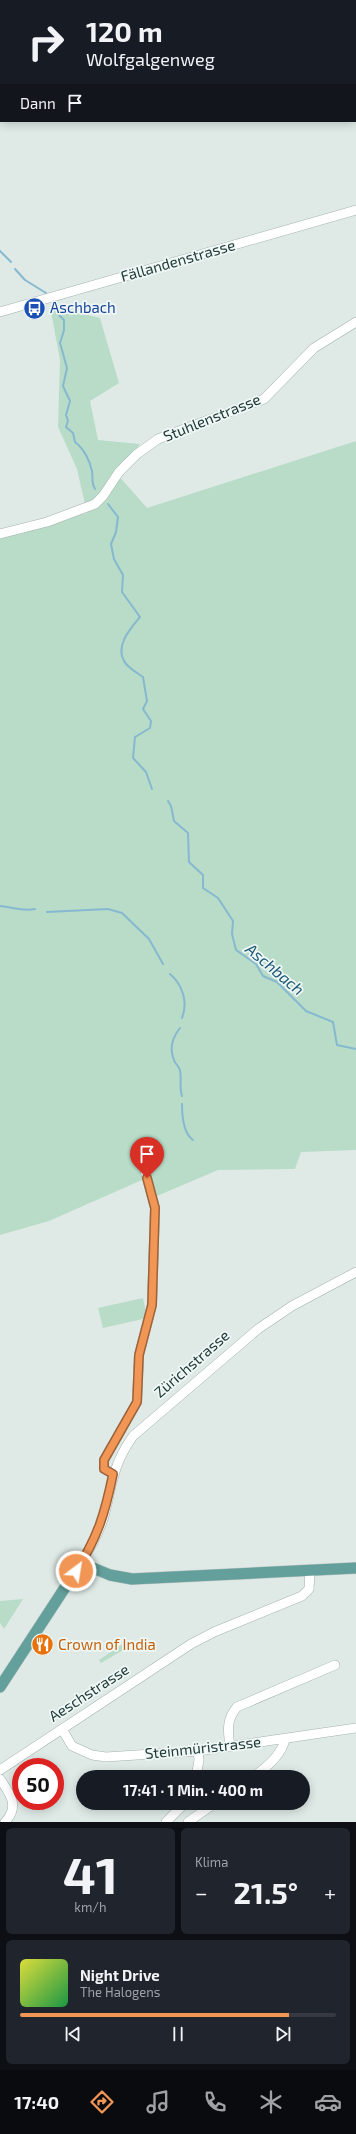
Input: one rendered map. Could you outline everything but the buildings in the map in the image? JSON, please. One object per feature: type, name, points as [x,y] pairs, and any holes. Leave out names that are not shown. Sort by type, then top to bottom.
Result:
[{"type":"main road","points":[[81,1564],[110,1575],[132,1579],[356,1568]]},
{"type":"main road","name":"Zürichstrasse","points":[[0,1687],[81,1564]]},
{"type":"street","name":"Fällandenstrasse","points":[[0,312],[356,210]]},
{"type":"street","name":"Stuhlenstrasse","points":[[0,534],[47,522],[95,504],[104,496],[119,472],[137,454],[158,439],[264,399],[314,348],[356,322]]},
{"type":"street","points":[[113,1474],[104,1469],[104,1460],[137,1402],[139,1355],[152,1305],[155,1208],[143,1163]]},
{"type":"street","name":"Zürichstrasse","points":[[81,1564],[104,1517],[113,1474],[121,1452],[133,1436],[242,1340],[292,1306],[356,1272]]},
{"type":"street","name":"Aeschstrasse","points":[[0,1770],[195,1642],[302,1596],[309,1589],[310,1571]]},
{"type":"street","points":[[230,1747],[227,1727],[229,1719],[237,1707],[335,1665]]},
{"type":"street","name":"Steinmüristrasse","points":[[62,1729],[72,1746],[92,1755],[119,1756],[198,1751],[356,1728]]},
{"type":"street","points":[[263,1770],[284,1748],[285,1739]]},
{"type":"street","points":[[197,1770],[199,1760],[198,1751]]},
{"type":"street","points":[[0,1779],[13,1798],[12,1809],[5,1822]]},
{"type":"street","points":[[166,1822],[178,1810]]},
{"type":"street","points":[[188,1822],[205,1810]]},
{"type":"green space","points":[[50,306],[100,318],[119,383],[90,401],[98,440],[140,444],[118,475],[147,508],[356,441],[356,1150],[301,1152],[295,1169],[218,1170],[157,1196],[151,1176],[49,1221],[0,1235],[0,536],[87,513],[77,469],[58,427],[60,360]]},
{"type":"green space","points":[[143,1298],[147,1318],[103,1328],[98,1308]]},
{"type":"green space","points":[[23,1599],[4,1629],[0,1623],[0,1601]]},
{"type":"green space","points":[[127,1641],[130,1646],[101,1663],[99,1660]]},
{"type":"waterway","name":"Aschbach","points":[[0,251],[11,262]]},
{"type":"waterway","name":"Aschbach","points":[[15,269],[25,280],[46,293]]},
{"type":"waterway","name":"Aschbach","points":[[56,301],[58,314],[64,320],[64,330],[60,343],[67,368],[63,386],[70,401],[66,415],[68,421],[66,427],[73,433],[75,442],[88,459],[95,489]]},
{"type":"waterway","name":"Aschbach","points":[[108,504],[118,517],[116,532],[111,544],[114,559],[123,575],[122,592],[140,617],[125,637],[121,649],[124,661],[127,665],[143,677],[147,701],[143,709],[151,721],[150,728],[135,737],[133,758],[146,772],[152,789]]},
{"type":"waterway","name":"Aschbach","points":[[168,801],[171,806],[174,821],[188,833],[189,862],[203,875],[203,888],[218,898],[233,921],[232,934],[236,950],[256,964],[263,976],[277,982],[306,1011],[333,1022],[337,1045],[356,1049]]},
{"type":"waterway","points":[[0,906],[22,910],[35,909]]},
{"type":"waterway","points":[[47,912],[108,909],[122,913],[149,939],[163,964]]},
{"type":"waterway","points":[[170,974],[178,983],[183,994],[184,1012],[182,1018]]},
{"type":"waterway","points":[[180,1028],[173,1039],[172,1056],[180,1070],[182,1096]]},
{"type":"waterway","points":[[182,1104],[185,1129],[193,1140]]},
{"type":"place","name":"Aschbach","points":[[35,308]]},
{"type":"place","name":"Crown of India","points":[[43,1645]]},
{"type":"route","points":[[76,1571],[92,1545],[104,1517],[113,1474],[104,1469],[104,1460],[112,1443],[137,1402],[139,1355],[152,1305],[155,1208],[147,1178]]}]
